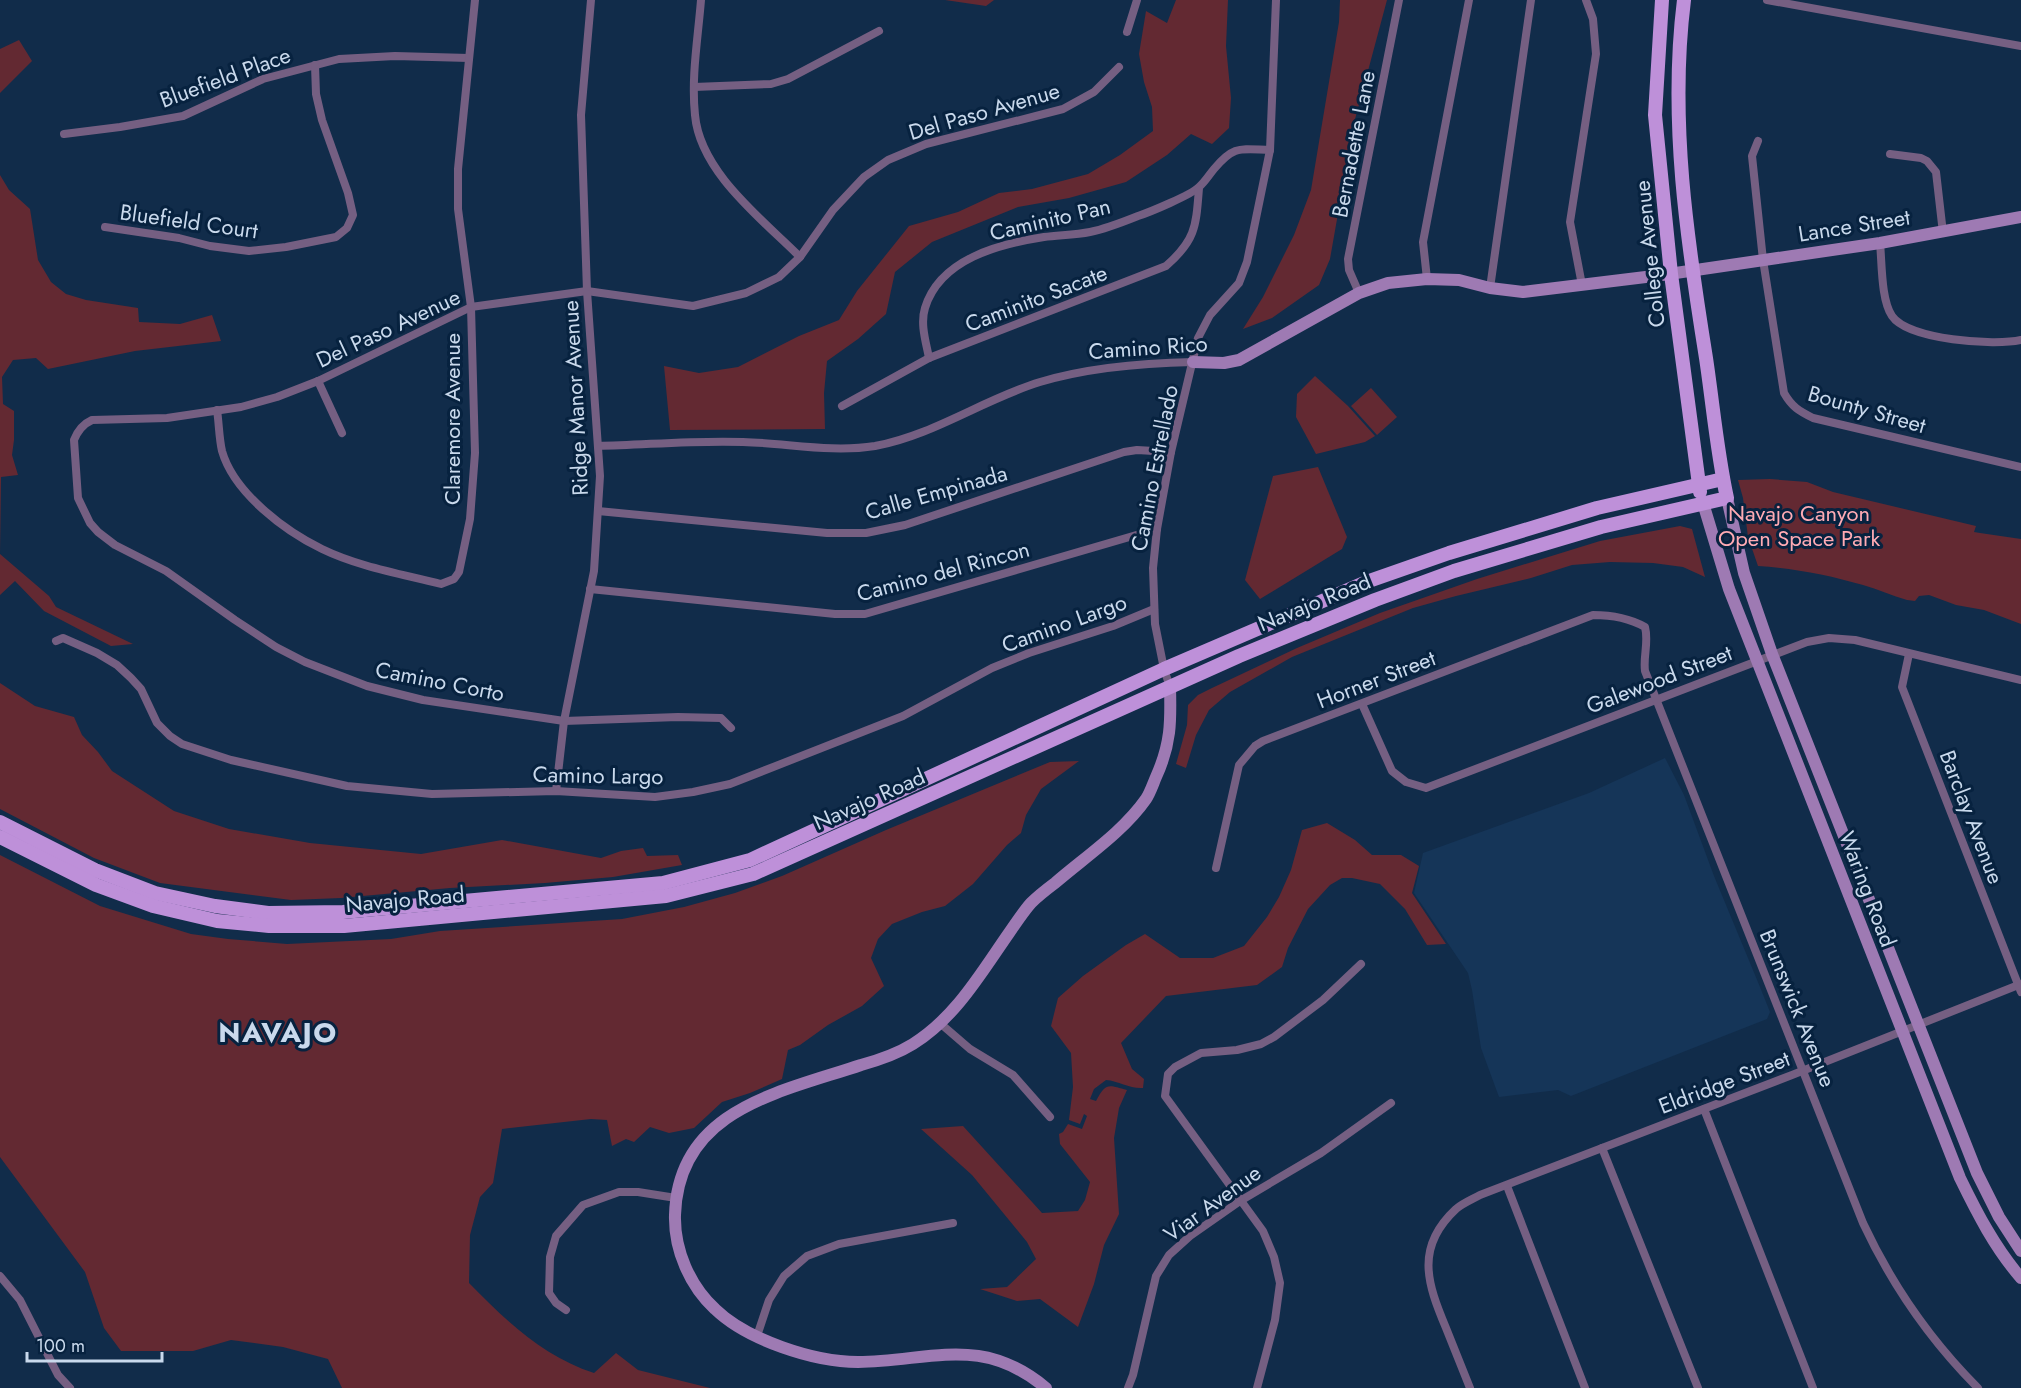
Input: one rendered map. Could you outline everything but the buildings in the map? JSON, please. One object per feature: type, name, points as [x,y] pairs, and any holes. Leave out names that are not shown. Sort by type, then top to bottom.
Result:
[{"type":"main road","name":"College Avenue","points":[[1662,0],[1655,114],[1671,274],[1698,484],[1703,503]]},
{"type":"main road","name":"College Avenue","points":[[1684,0],[1677,117],[1692,270],[1727,498]]},
{"type":"main road","name":"Navajo Road","points":[[0,822],[95,870],[155,893],[215,906],[268,913],[343,912],[663,883],[750,860],[1164,669],[1369,581],[1449,553],[1597,508],[1723,480]]},
{"type":"main road","name":"Navajo Road","points":[[0,837],[96,885],[153,906],[217,921],[269,926],[344,926],[666,896],[753,874],[1170,687],[1375,600],[1454,571],[1601,527],[1727,498]]},
{"type":"main road","points":[[1280,618],[1289,635]]},
{"type":"street","name":"Claremore Avenue","points":[[217,410],[222,451],[232,472],[255,502],[283,526],[322,549],[441,584],[448,583],[459,572],[470,519],[475,453],[471,308],[458,208],[458,179],[475,0]]},
{"type":"street","name":"Ridge Manor Avenue","points":[[556,791],[564,721],[594,572],[600,476],[587,291],[581,115],[591,0]]},
{"type":"street","points":[[701,0],[694,87],[695,118],[706,151],[733,190],[800,257]]},
{"type":"street","points":[[1127,32],[1137,0]]},
{"type":"street","name":"Camino Estrellado","points":[[1170,687],[1164,669],[1154,609],[1153,568],[1157,529],[1198,338],[1210,315],[1239,283],[1247,262],[1270,150],[1276,0]]},
{"type":"street","name":"Bernadette Lane","points":[[1359,293],[1349,270],[1348,259],[1399,0]]},
{"type":"street","points":[[1427,279],[1423,242],[1468,0]]},
{"type":"street","points":[[1491,288],[1531,0]]},
{"type":"street","points":[[1582,285],[1570,222],[1596,54],[1593,19],[1586,0]]},
{"type":"street","points":[[1767,0],[1808,4],[2021,46]]},
{"type":"street","points":[[694,87],[771,84],[788,79],[879,31]]},
{"type":"street","name":"Bluefield Place","points":[[64,134],[120,128],[183,116],[263,79],[339,59],[395,56],[469,58]]},
{"type":"street","name":"Bluefield Court","points":[[105,227],[249,251],[286,247],[336,237],[347,228],[352,215],[348,193],[322,120],[316,94],[315,65]]},
{"type":"street","name":"Del Paso Avenue","points":[[74,440],[80,429],[92,420],[167,418],[241,407],[277,398],[318,381],[471,308],[587,291],[693,306],[746,293],[779,277],[800,257],[833,210],[864,177],[888,160],[926,144],[1064,109],[1094,92],[1119,68]]},
{"type":"street","name":"Bounty Street","points":[[1758,141],[1752,156],[1763,260],[1784,393],[1791,406],[1813,418],[2021,466]]},
{"type":"street","name":"Caminito Pan","points":[[929,358],[923,331],[924,310],[933,289],[956,267],[972,257],[990,250],[1043,238],[1090,232],[1137,217],[1199,188],[1224,157],[1231,152],[1240,149],[1270,150]]},
{"type":"street","points":[[1890,154],[1921,158],[1927,161],[1936,172],[1943,233]]},
{"type":"street","name":"Caminito Sacate","points":[[842,406],[929,358],[1166,266],[1181,253],[1196,224],[1199,188]]},
{"type":"street","name":"Lance Street","points":[[1692,270],[1943,233],[2021,217]]},
{"type":"street","points":[[1880,243],[1887,303],[1892,316],[1901,326],[1953,339],[2008,343],[2021,340]]},
{"type":"street","name":"Camino Rico","points":[[598,446],[743,442],[830,448],[874,446],[913,435],[1039,382],[1091,370],[1150,363],[1224,363],[1239,360],[1359,293],[1388,283],[1427,279],[1459,280],[1491,288],[1522,292],[1692,270]]},
{"type":"street","points":[[318,381],[342,433]]},
{"type":"street","name":"Camino Corto","points":[[74,440],[78,498],[90,523],[98,532],[116,545],[166,571],[276,647],[305,662],[367,687],[423,700],[564,721],[678,717],[721,718],[731,728]]},
{"type":"street","name":"Calle Empinada","points":[[598,511],[827,533],[866,533],[905,525],[1125,452],[1137,450],[1172,452]]},
{"type":"street","name":"Waring Road","points":[[1727,498],[1744,573],[1772,654],[1977,1173],[1999,1217],[2021,1251]]},
{"type":"street","name":"Waring Road","points":[[1703,503],[1729,589],[1756,660],[1960,1178],[1979,1217],[2009,1264],[2021,1278]]},
{"type":"street","name":"Camino del Rincon","points":[[590,590],[835,614],[865,614],[1157,529]]},
{"type":"street","name":"Camino Largo","points":[[56,641],[63,638],[79,644],[117,665],[141,689],[157,723],[170,736],[182,744],[231,760],[357,787],[432,794],[556,791],[655,797],[730,784],[903,716],[992,668],[1113,626],[1154,609]]},
{"type":"street","name":"Horner Street","points":[[1216,868],[1239,765],[1255,746],[1593,615],[1607,615],[1634,621]]},
{"type":"street","name":"Brunswick Avenue","points":[[1634,621],[1645,627],[1648,638],[1643,657],[1645,671],[1863,1223],[1884,1264],[1926,1329],[1978,1388]]},
{"type":"street","name":"Galewood Street","points":[[1362,704],[1392,771],[1406,782],[1426,788],[1772,654],[1807,642],[1829,638],[1855,640],[2021,680]]},
{"type":"street","name":"Barclay Avenue","points":[[1909,654],[1902,687],[2020,987]]},
{"type":"street","points":[[1046,1388],[1030,1374],[1014,1366],[997,1358],[976,1354],[954,1353],[860,1362],[840,1361],[807,1355],[757,1336],[717,1311],[702,1296],[692,1280],[682,1258],[675,1223],[676,1198],[688,1160],[702,1139],[732,1113],[755,1101],[888,1056],[911,1046],[941,1024],[958,1005],[1031,903],[1123,825],[1147,798],[1166,755],[1171,720],[1170,687]]},
{"type":"street","points":[[1257,1388],[1275,1320],[1280,1283],[1274,1257],[1263,1231],[1165,1096],[1164,1090],[1168,1074],[1175,1067],[1201,1053],[1237,1050],[1261,1044],[1274,1037],[1323,1000],[1361,964]]},
{"type":"street","name":"Eldridge Street","points":[[1470,1388],[1433,1296],[1428,1274],[1428,1262],[1433,1242],[1441,1227],[1458,1207],[1480,1195],[2020,987]]},
{"type":"street","points":[[941,1024],[970,1049],[1013,1075],[1050,1117]]},
{"type":"street","name":"Viar Avenue","points":[[1128,1388],[1133,1376],[1156,1276],[1169,1255],[1190,1236],[1240,1200],[1321,1153],[1391,1102]]},
{"type":"street","points":[[1704,1109],[1813,1388]]},
{"type":"street","points":[[1602,1148],[1698,1388]]},
{"type":"street","points":[[1507,1186],[1586,1388]]},
{"type":"street","points":[[566,1310],[556,1303],[549,1293],[550,1257],[556,1236],[584,1205],[619,1192],[638,1192],[676,1198]]},
{"type":"street","points":[[757,1336],[769,1300],[784,1276],[807,1256],[839,1244],[953,1223]]},
{"type":"street","points":[[2,1283],[20,1300],[58,1375],[70,1388]]},
{"type":"shaded area","points":[[1665,758],[1684,795],[1714,876],[1770,1012],[1767,1019],[1571,1096],[1558,1090],[1499,1097],[1481,1048],[1468,973],[1414,893],[1423,853],[1589,793]]},
{"type":"green space","points":[[945,0],[994,0],[986,6]]},
{"type":"green space","points":[[1176,0],[1228,0],[1226,46],[1231,98],[1229,128],[1212,144],[1191,134],[1167,155],[1126,182],[1069,198],[1018,207],[932,242],[895,272],[886,314],[858,339],[827,361],[824,393],[825,429],[670,430],[664,366],[699,373],[738,367],[799,336],[839,320],[857,291],[909,226],[958,212],[999,193],[1032,189],[1088,174],[1120,155],[1153,131],[1152,107],[1144,82],[1139,54],[1146,11],[1167,23]]},
{"type":"green space","points":[[1340,0],[1387,0],[1354,123],[1330,259],[1319,285],[1272,318],[1243,329],[1263,297],[1294,235],[1311,190],[1339,22]]},
{"type":"green space","points":[[19,40],[32,61],[0,93],[0,49]]},
{"type":"green space","points":[[0,175],[9,190],[30,209],[38,260],[51,282],[66,294],[86,300],[138,308],[139,322],[180,324],[212,315],[221,341],[135,351],[48,369],[36,358],[13,360],[2,377],[3,404],[14,411],[12,455],[18,475],[1,477],[0,554]]},
{"type":"green space","points":[[1315,376],[1348,406],[1375,436],[1365,442],[1316,454],[1296,417],[1297,394]]},
{"type":"green space","points":[[1371,388],[1397,417],[1377,435],[1351,406]]},
{"type":"green space","points":[[1318,467],[1347,537],[1342,549],[1260,599],[1245,580],[1273,476]]},
{"type":"green space","name":"Navajo Canyon Open Space Park","points":[[1770,479],[1807,482],[1833,492],[1976,526],[1974,532],[2021,539],[2021,624],[1984,610],[1956,605],[1929,595],[1919,596],[1915,601],[1907,600],[1837,578],[1798,570],[1758,566],[1748,537],[1743,498],[1738,480]]},
{"type":"green space","points":[[1680,526],[1692,529],[1705,577],[1683,567],[1653,563],[1610,562],[1572,565],[1531,578],[1413,608],[1292,657],[1230,692],[1209,710],[1196,735],[1186,768],[1176,764],[1187,725],[1188,705],[1198,695],[1212,688],[1297,648],[1380,613],[1477,579],[1600,541]]},
{"type":"green space","points":[[0,554],[49,596],[56,607],[133,644],[111,646],[44,611],[15,581],[0,595]]},
{"type":"green space","points":[[0,683],[35,706],[74,717],[82,735],[112,771],[174,811],[229,829],[310,843],[421,854],[502,840],[601,858],[621,851],[643,848],[647,856],[678,855],[682,865],[613,877],[291,900],[160,883],[94,858],[0,809]]},
{"type":"green space","points":[[1079,761],[1041,789],[1026,815],[1021,833],[1007,845],[973,884],[945,906],[892,924],[878,939],[871,958],[884,986],[862,1006],[828,1025],[800,1045],[788,1050],[782,1079],[722,1102],[694,1128],[669,1133],[650,1127],[634,1142],[626,1139],[612,1146],[607,1120],[591,1119],[502,1129],[493,1183],[480,1197],[470,1235],[469,1283],[526,1336],[576,1366],[594,1373],[616,1353],[638,1370],[710,1388],[342,1388],[328,1359],[283,1347],[231,1340],[193,1351],[121,1351],[104,1328],[85,1272],[0,1157],[0,855],[100,906],[191,934],[228,939],[287,944],[391,939],[440,931],[622,919],[684,907],[735,893],[782,876],[1050,762]]},
{"type":"green space","points":[[1327,823],[1355,840],[1372,855],[1401,855],[1419,866],[1412,893],[1446,944],[1427,945],[1405,909],[1380,884],[1342,878],[1330,885],[1308,909],[1288,948],[1282,967],[1257,985],[1166,996],[1121,1043],[1132,1069],[1144,1079],[1143,1088],[1106,1080],[1094,1089],[1090,1099],[1096,1101],[1108,1086],[1127,1090],[1119,1108],[1114,1138],[1119,1214],[1104,1245],[1094,1284],[1078,1327],[1040,1299],[1017,1301],[980,1289],[1007,1287],[1036,1259],[1027,1242],[972,1175],[921,1129],[963,1126],[1042,1213],[1078,1211],[1085,1200],[1090,1182],[1060,1144],[1059,1134],[1068,1124],[1082,1129],[1087,1116],[1084,1114],[1080,1124],[1069,1120],[1073,1087],[1071,1053],[1051,1026],[1058,998],[1083,976],[1145,934],[1180,958],[1213,958],[1244,946],[1267,917],[1279,897],[1291,870],[1302,830]]},
{"type":"district","name":"NAVAJO","points":[[278,1032]]}]
